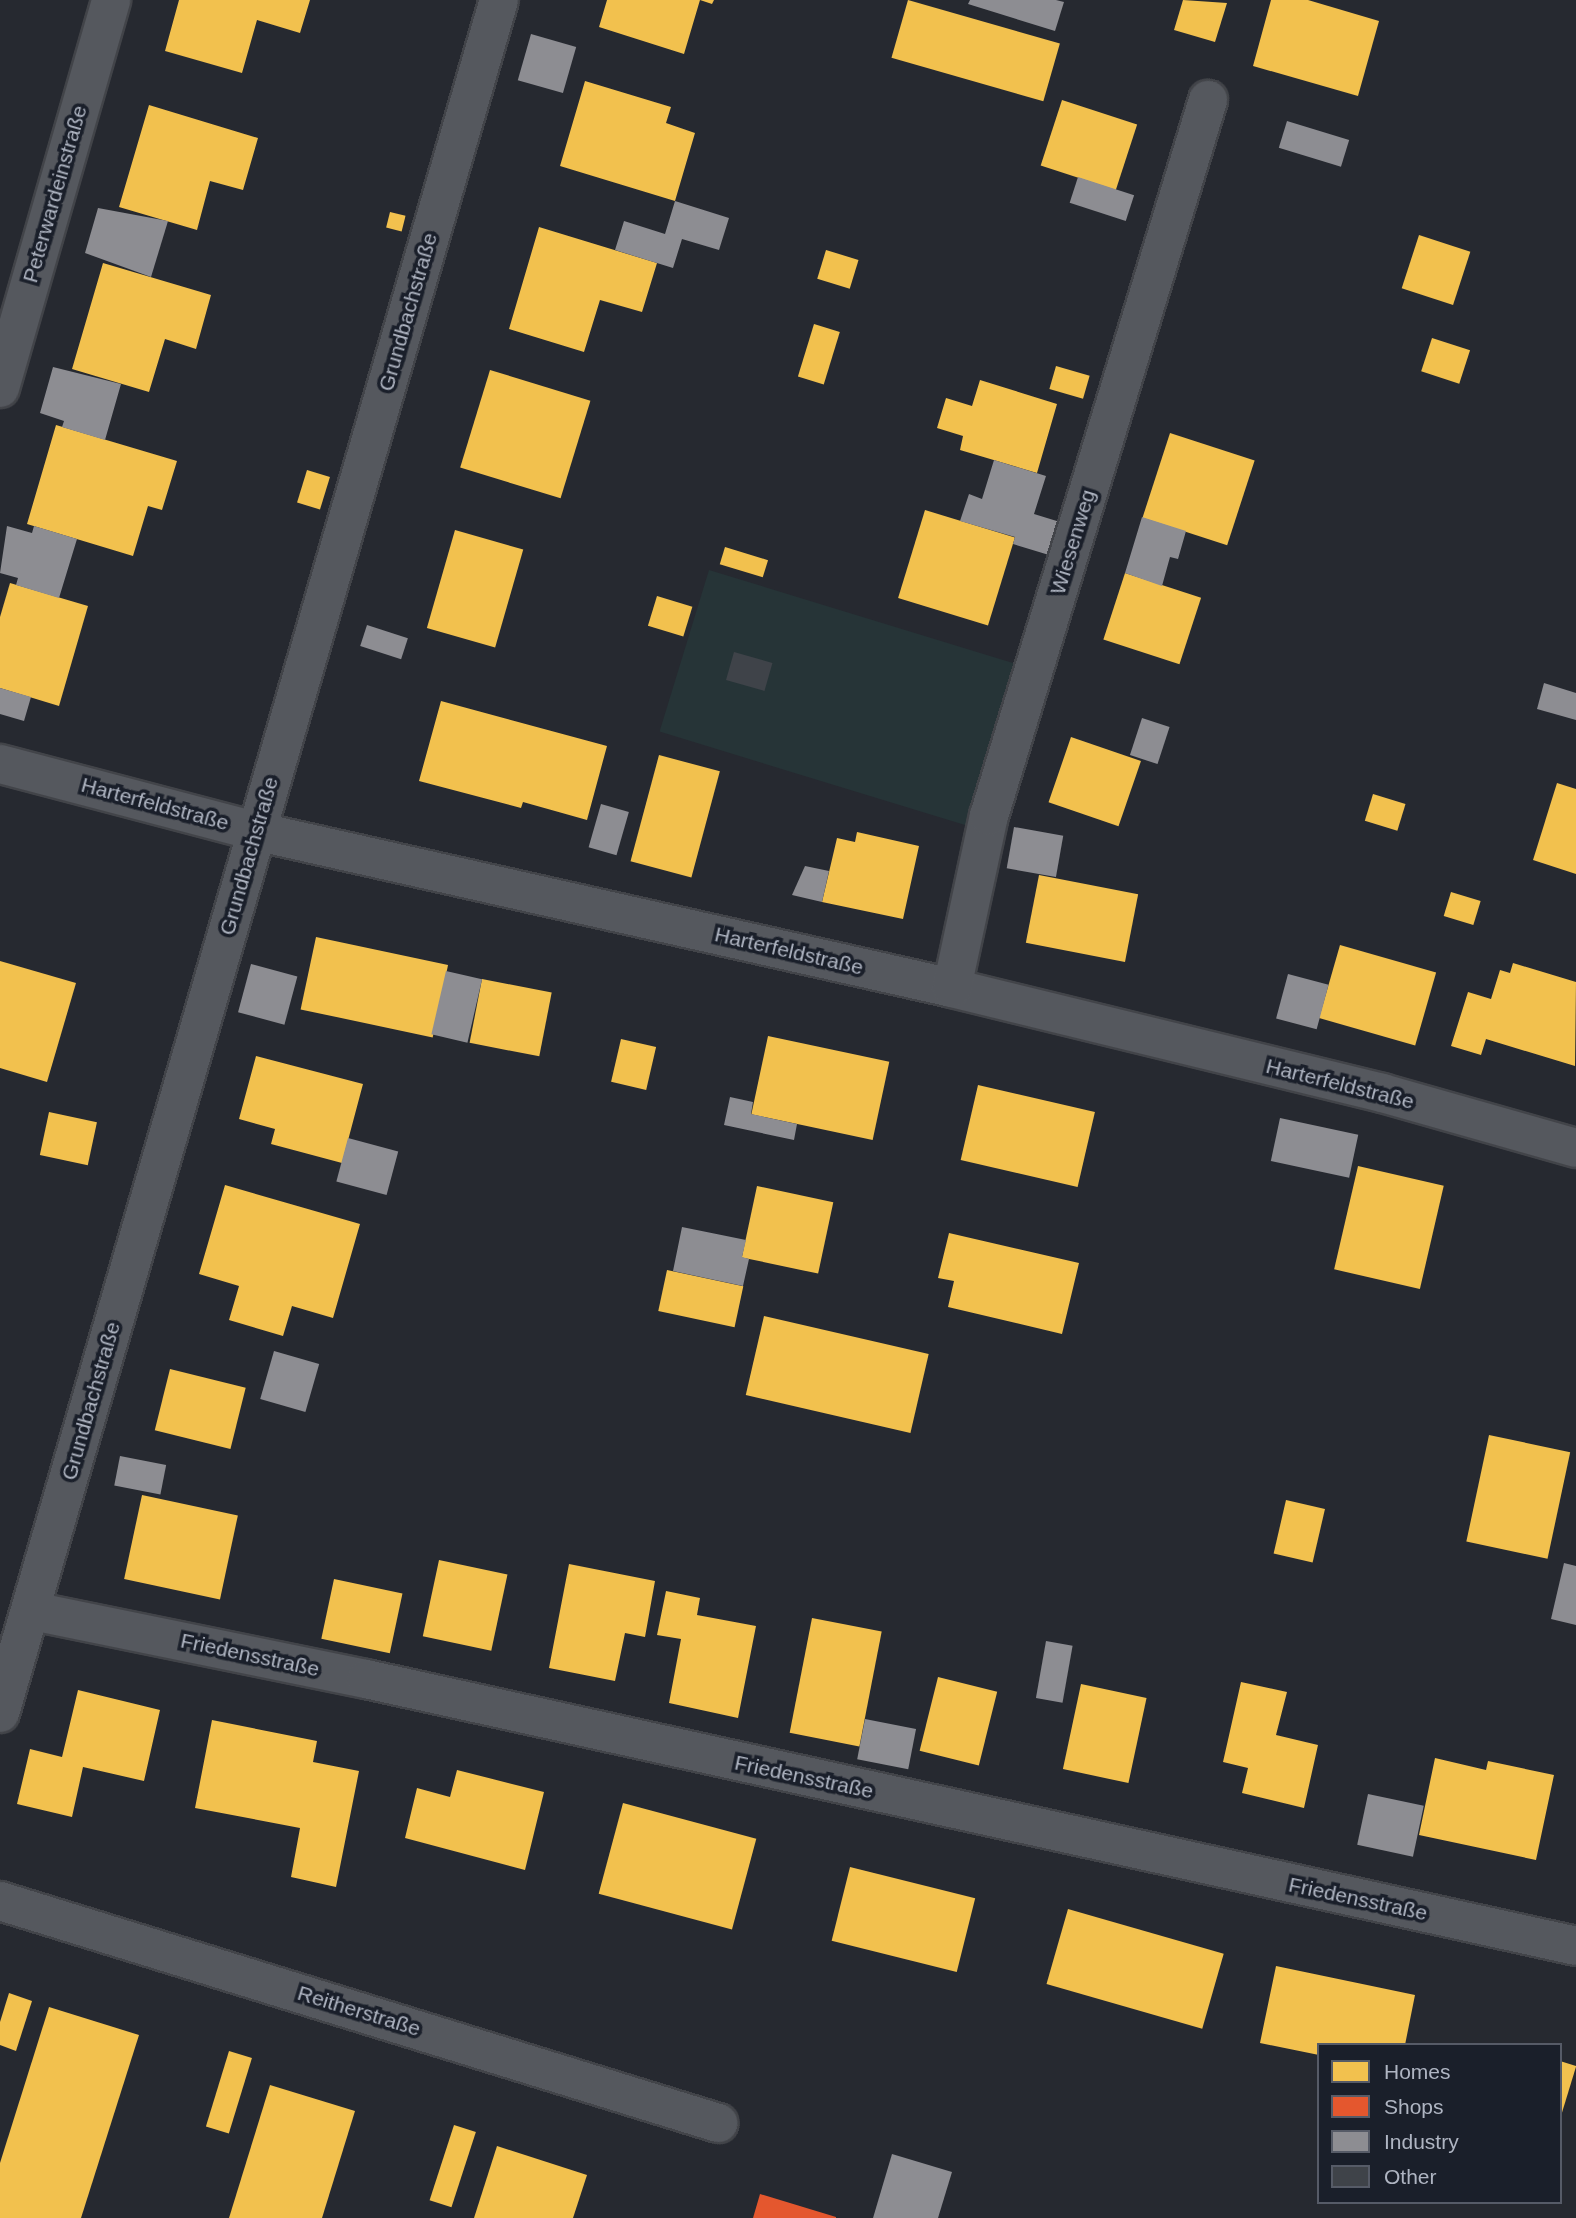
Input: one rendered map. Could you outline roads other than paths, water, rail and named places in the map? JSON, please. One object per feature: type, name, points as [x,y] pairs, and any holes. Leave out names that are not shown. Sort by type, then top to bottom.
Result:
[{"type":"street","name":"Peterwardeinstraße","points":[[0,388],[111,0]]},
{"type":"street","name":"Grundbachstraße","points":[[0,1713],[32,1611],[255,831],[499,0]]},
{"type":"street","name":"Wiesenweg","points":[[952,988],[989,816],[1208,100]]},
{"type":"street","name":"Harterfeldstraße","points":[[0,764],[255,831],[952,988],[1382,1093],[1576,1148]]},
{"type":"street","name":"Friedensstraße","points":[[32,1611],[366,1679],[1576,1946]]},
{"type":"street","name":"Reitherstraße","points":[[0,1901],[718,2123]]}]
